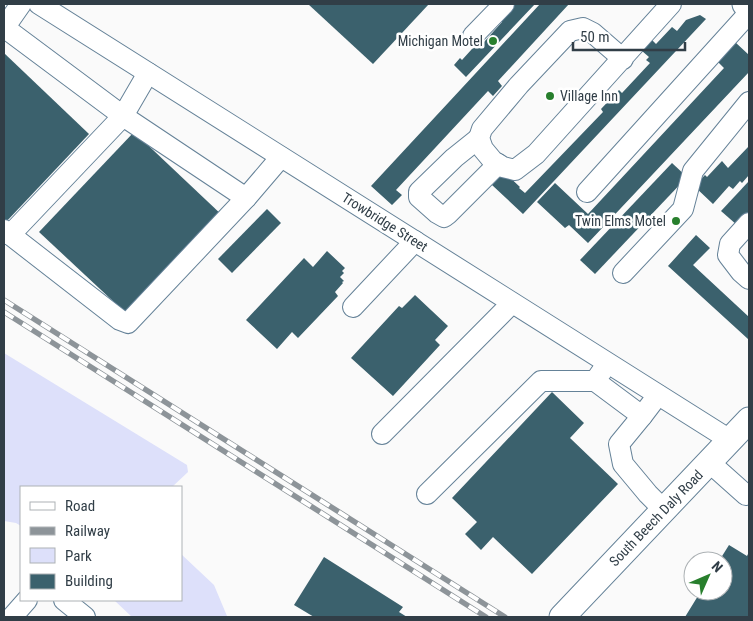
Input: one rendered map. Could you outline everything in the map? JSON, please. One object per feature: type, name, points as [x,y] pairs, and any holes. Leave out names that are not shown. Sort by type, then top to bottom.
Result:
[{"type":"main road","points":[[745,4],[749,7]]},
{"type":"main road","name":"South Beech Daly Road","points":[[562,617],[749,420]]},
{"type":"street","points":[[21,4],[6,26],[9,31],[123,116],[246,198]]},
{"type":"street","name":"Trowbridge Street","points":[[39,4],[730,440]]},
{"type":"street","points":[[473,36],[504,4]]},
{"type":"street","points":[[479,138],[483,149],[493,161],[503,167],[515,170],[536,154],[671,4]]},
{"type":"street","points":[[587,192],[749,13]]},
{"type":"street","points":[[498,164],[444,217],[436,213],[419,197],[419,192],[454,158],[479,138],[482,128],[570,31],[583,28],[593,33],[623,59]]},
{"type":"street","points":[[148,73],[123,116],[7,233],[120,320],[128,323],[246,198],[281,157]]},
{"type":"street","points":[[623,272],[683,209],[693,172],[749,102]]},
{"type":"street","points":[[749,222],[730,244],[728,255],[749,279]]},
{"type":"street","points":[[354,306],[415,241]]},
{"type":"street","points":[[382,434],[512,303]]},
{"type":"street","points":[[595,382],[607,363]]},
{"type":"street","points":[[427,494],[541,381],[595,382],[642,416]]},
{"type":"street","points":[[658,395],[619,444],[623,464],[664,510]]},
{"type":"street","points":[[709,462],[746,495]]},
{"type":"street","points":[[12,617],[26,601]]},
{"type":"street","points":[[65,601],[85,617]]},
{"type":"green space","points":[[4,353],[187,465],[188,472],[173,486],[20,486],[20,525],[4,521]]},
{"type":"green space","points":[[182,555],[214,585],[227,616],[226,617],[132,617],[115,601],[182,601]]},
{"type":"building","points":[[308,4],[429,4],[373,64]]},
{"type":"building","name":"Michigan Motel","points":[[514,4],[535,4],[466,77],[454,65],[460,58],[462,60],[481,39],[484,42],[502,22],[500,19]]},
{"type":"building","points":[[540,4],[569,4],[498,81],[502,86],[493,96],[488,91],[396,190],[402,195],[392,205],[371,186]]},
{"type":"building","points":[[700,15],[706,19],[523,214],[492,185],[504,172],[525,193],[603,112],[601,109],[619,90],[622,93],[650,63],[646,60],[649,57],[642,51],[652,40],[656,44],[672,27],[677,31],[686,20]]},
{"type":"building","points":[[735,42],[749,55],[749,72],[588,243],[569,225],[565,228],[537,202],[555,183],[588,214],[724,68],[717,61]]},
{"type":"building","points":[[4,53],[89,134],[5,223],[4,221]]},
{"type":"building","points":[[134,132],[224,217],[130,317],[39,232]]},
{"type":"building","points":[[749,146],[749,175],[733,189],[729,186],[713,204],[694,186],[705,175],[707,177],[722,161],[728,168]]},
{"type":"building","points":[[672,163],[687,177],[595,274],[580,260]]},
{"type":"building","points":[[749,181],[749,211],[737,225],[721,211]]},
{"type":"building","points":[[267,209],[281,223],[232,273],[218,259]]},
{"type":"building","points":[[696,235],[710,248],[693,265],[749,317],[748,339],[668,266]]},
{"type":"building","points":[[327,251],[345,268],[342,271],[344,273],[340,277],[344,281],[335,292],[338,296],[298,338],[292,332],[277,349],[246,320],[304,258],[313,267]]},
{"type":"building","points":[[415,295],[448,326],[435,340],[440,345],[393,396],[351,358],[399,306],[402,308]]},
{"type":"building","points":[[552,392],[584,423],[570,438],[618,484],[532,574],[493,537],[481,550],[465,534],[477,522],[452,498]]},
{"type":"building","points":[[729,545],[747,556],[749,552],[749,617],[685,617],[695,601],[733,601],[733,551],[725,551]]},
{"type":"building","points":[[324,557],[403,607],[399,612],[407,617],[314,617],[294,605]]},
{"type":"railway","points":[[4,300],[505,617]]},
{"type":"railway","points":[[4,312],[486,617]]},
{"type":"place","name":"Michigan Motel","points":[[493,41]]},
{"type":"place","name":"Village Inn","points":[[550,96]]},
{"type":"place","name":"Twin Elms Motel","points":[[676,221]]}]
